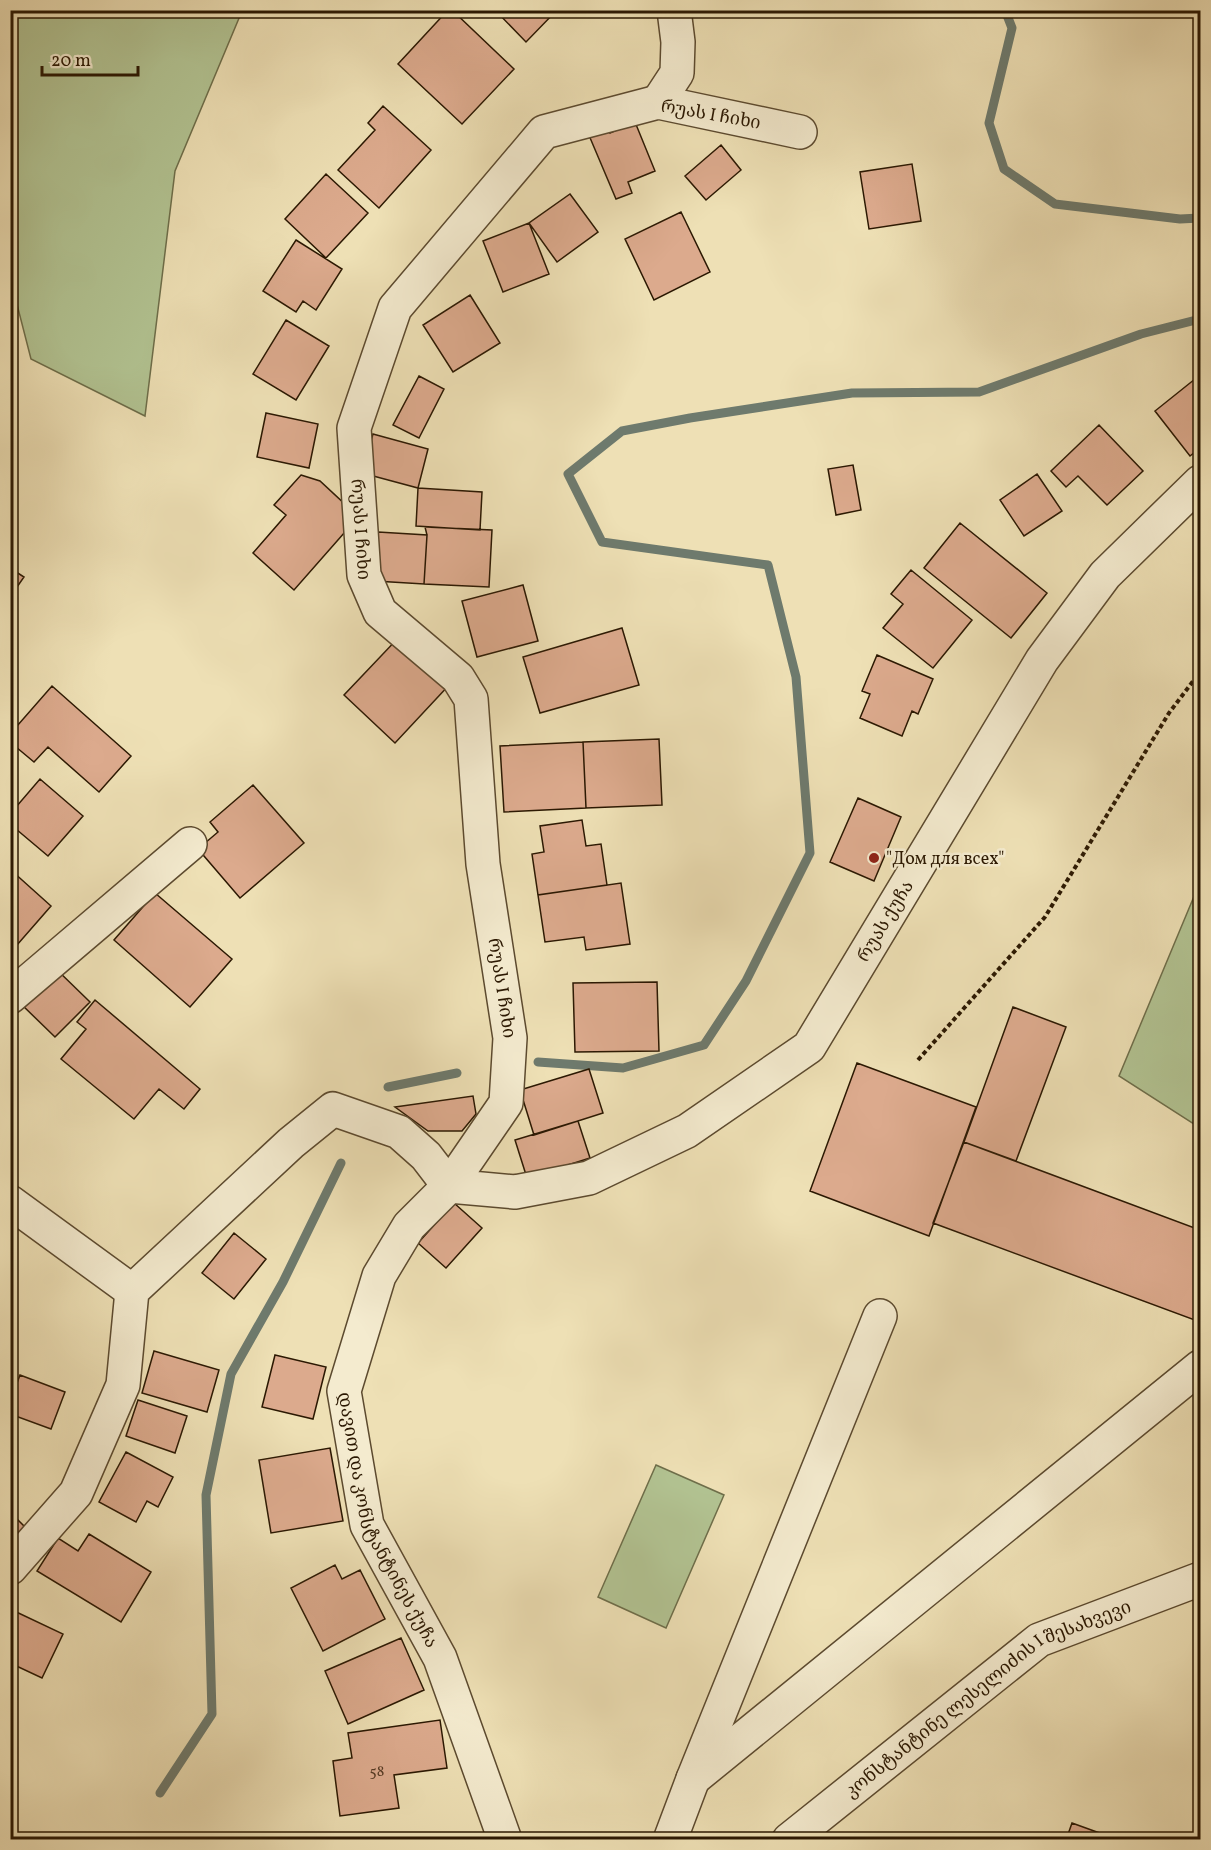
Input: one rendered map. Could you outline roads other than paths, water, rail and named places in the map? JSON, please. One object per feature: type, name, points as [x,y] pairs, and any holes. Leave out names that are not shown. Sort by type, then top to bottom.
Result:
[{"type":"street","points":[[658,102],[677,73],[678,42],[674,10]]},
{"type":"street","name":"რუას I ჩიხი","points":[[449,1186],[506,1103],[510,1038],[483,864],[471,699],[458,678],[380,612],[364,575],[354,428],[395,308],[544,132],[658,102],[800,132]]},
{"type":"street","name":"რუას ქუჩა","points":[[449,1186],[515,1192],[589,1178],[687,1131],[809,1047],[1042,660],[1105,575],[1200,483]]},
{"type":"street","points":[[10,997],[190,844]]},
{"type":"street","points":[[10,1568],[76,1493],[123,1385],[132,1290],[291,1143],[333,1109],[399,1132],[426,1156],[449,1186]]},
{"type":"street","name":"დავით და კონსტანტინეს ქუჩა","points":[[449,1186],[409,1226],[379,1276],[344,1390],[367,1526],[440,1658],[505,1839]]},
{"type":"street","points":[[10,1202],[132,1290]]},
{"type":"street","points":[[670,1839],[880,1316]]},
{"type":"street","points":[[693,1779],[1200,1367]]},
{"type":"street","name":"კონსტანტინე ლესელიძის I შესახვევი","points":[[789,1839],[1039,1640],[1200,1579]]},
{"type":"waterway","points":[[1005,10],[1012,28],[989,123],[1004,169],[1055,204],[1180,219],[1200,218]]},
{"type":"waterway","points":[[538,1062],[623,1068],[704,1045],[746,981],[810,853],[796,677],[768,565],[602,542],[568,474],[622,431],[852,393],[979,392],[1141,334],[1200,319]]},
{"type":"waterway","points":[[388,1087],[457,1073]]},
{"type":"waterway","points":[[160,1793],[212,1714],[206,1495],[231,1374],[283,1282],[341,1163]]},
{"type":"place","name":"\"Дом для всех\"","points":[[874,858]]}]
